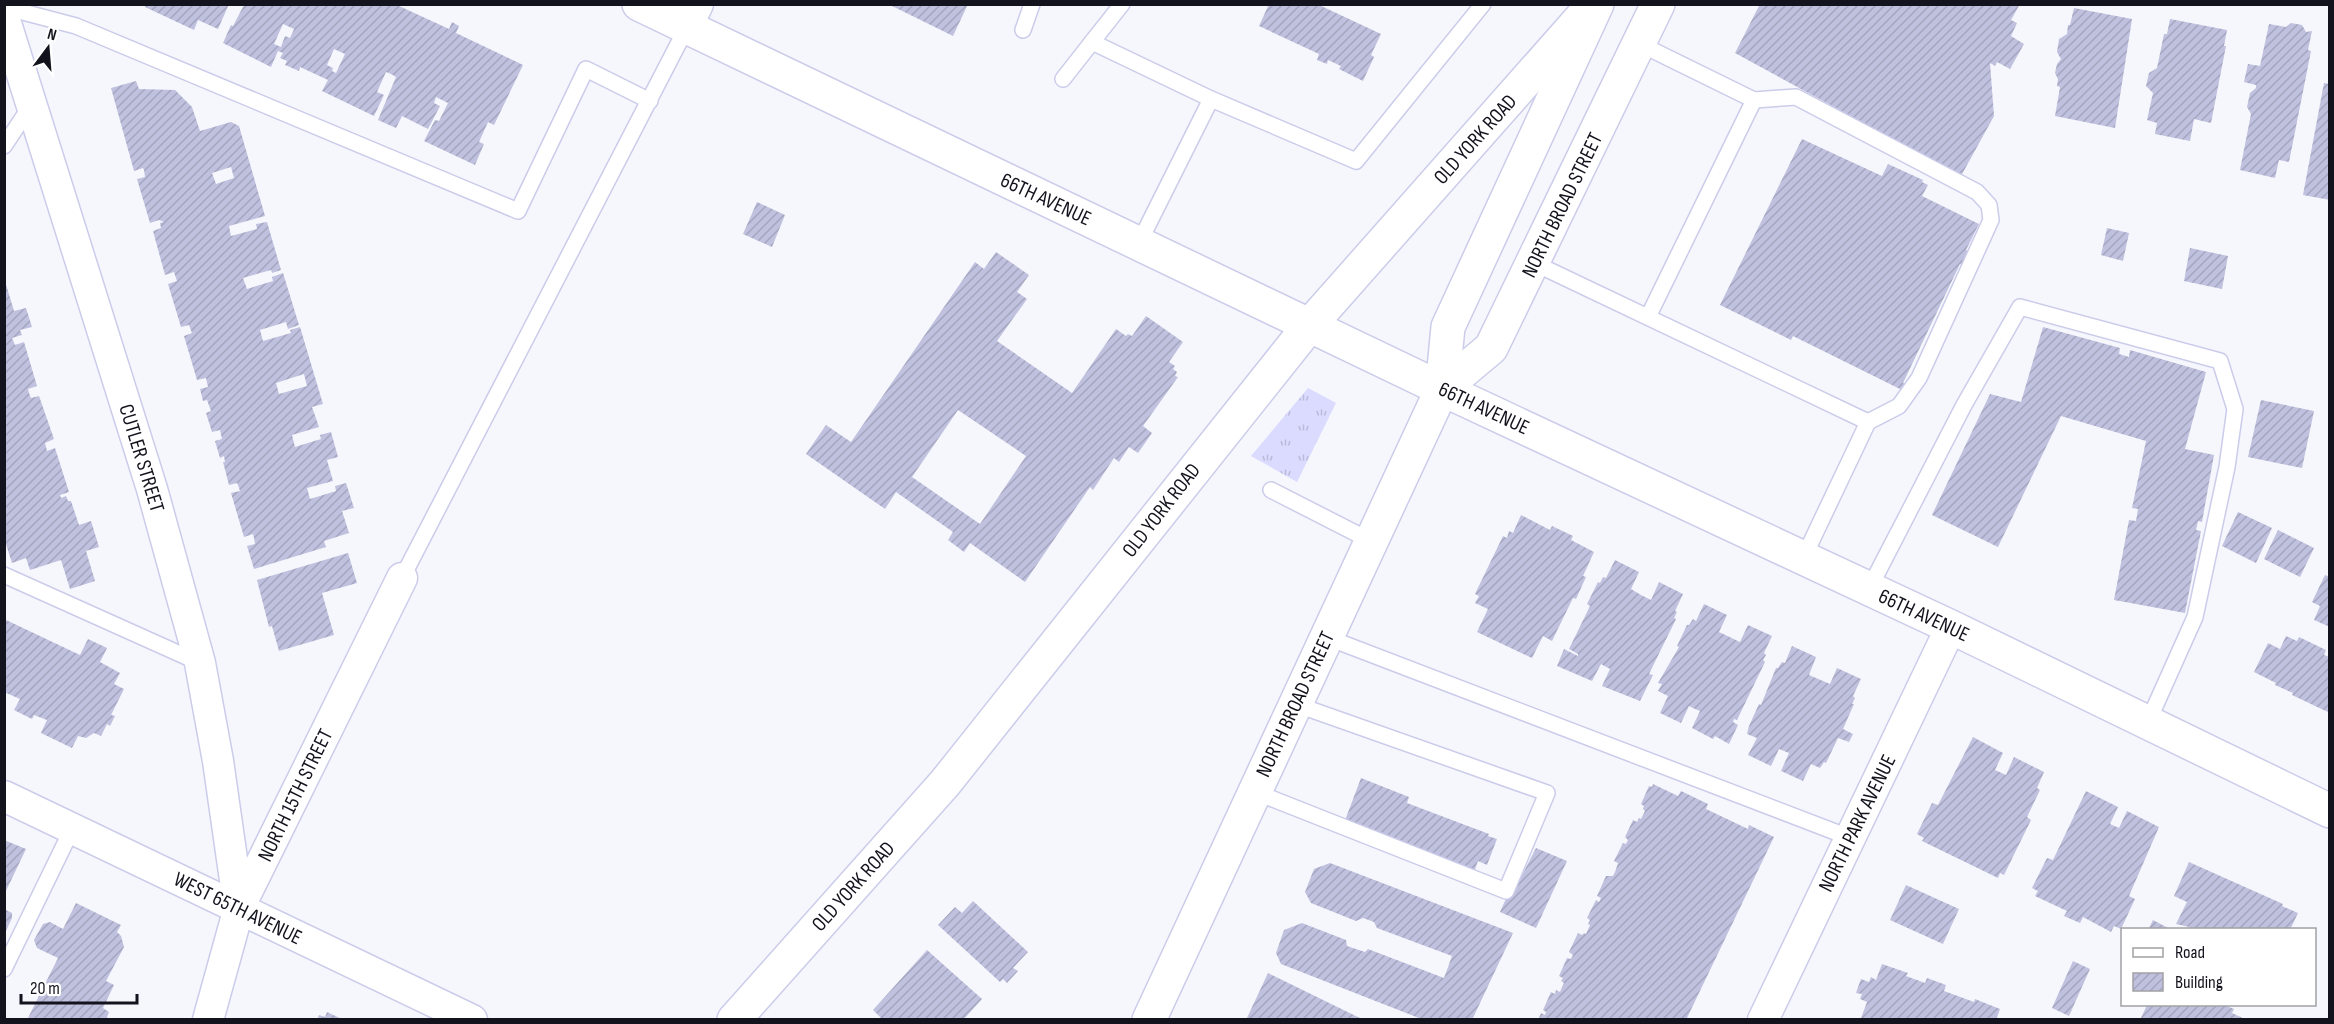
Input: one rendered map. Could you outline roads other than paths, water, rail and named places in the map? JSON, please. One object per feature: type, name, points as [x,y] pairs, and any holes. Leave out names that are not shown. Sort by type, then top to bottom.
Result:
[{"type":"street","name":"66TH AVENUE","points":[[639,4],[692,16],[1139,243],[1309,326],[1951,627],[2330,811]]},
{"type":"street","name":"OLD YORK ROAD","points":[[734,1020],[945,783],[1309,326],[1596,4]]},
{"type":"street","name":"NORTH BROAD STREET","points":[[1149,1020],[1443,389],[1448,327],[1596,4]]},
{"type":"street","name":"NORTH BROAD STREET","points":[[1443,389],[1491,348],[1658,4]]},
{"type":"street","points":[[1640,44],[1667,4]]},
{"type":"street","name":"CUTLER STREET","points":[[4,17],[152,489],[200,663],[218,761],[239,908]]},
{"type":"street","name":"NORTH 15TH STREET","points":[[208,1020],[239,908],[402,578]]},
{"type":"street","name":"NORTH PARK AVENUE","points":[[1762,1020],[1951,627]]},
{"type":"street","name":"WEST 65TH AVENUE","points":[[4,796],[471,1020]]},
{"type":"lane","points":[[1023,30],[1032,4]]},
{"type":"lane","points":[[1063,79],[1122,4]]},
{"type":"lane","points":[[1092,42],[1211,99],[1356,161],[1483,4]]},
{"type":"lane","points":[[4,7],[76,26],[518,211],[586,69],[650,101]]},
{"type":"lane","points":[[402,578],[692,16]]},
{"type":"lane","points":[[1640,44],[1754,100],[1796,97],[1977,192],[1989,205],[1991,220],[1919,378],[1899,406],[1868,422],[1803,559]]},
{"type":"lane","points":[[1139,243],[1211,99]]},
{"type":"lane","points":[[1648,317],[1754,100]]},
{"type":"lane","points":[[4,146],[32,104]]},
{"type":"lane","points":[[1534,263],[1868,422]]},
{"type":"lane","points":[[1869,589],[1964,405],[2020,307],[2220,361],[2235,408],[2226,467],[2195,617],[2148,722]]},
{"type":"lane","points":[[1271,490],[1371,541]]},
{"type":"lane","points":[[4,575],[200,663]]},
{"type":"lane","points":[[1326,637],[1851,838]]},
{"type":"lane","points":[[1255,792],[1506,891],[1547,793],[1295,704]]},
{"type":"lane","points":[[4,969],[72,829]]}]
